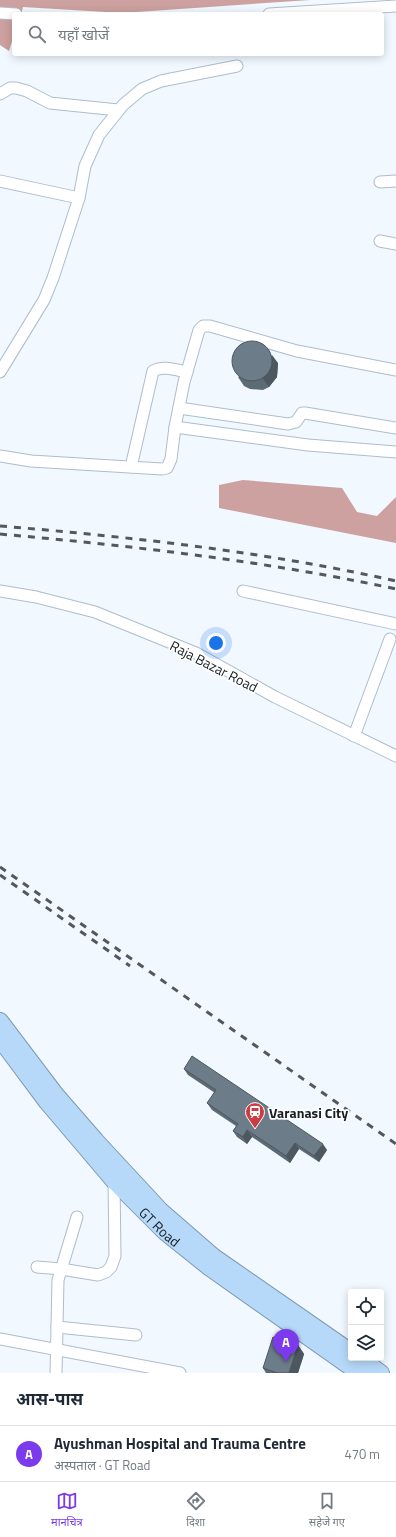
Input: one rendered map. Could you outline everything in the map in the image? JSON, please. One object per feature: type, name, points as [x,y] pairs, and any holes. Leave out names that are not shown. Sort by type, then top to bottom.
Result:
[{"type":"highway","name":"GT Road","points":[[0,1021],[56,1095],[96,1141],[162,1210],[214,1257],[348,1350]]},
{"type":"highway","name":"GT Road","points":[[0,1039],[46,1102],[114,1181],[165,1232],[210,1268],[359,1373]]},
{"type":"highway","points":[[364,1361],[381,1373]]},
{"type":"street","points":[[301,12],[396,6]]},
{"type":"street","points":[[0,12],[12,14]]},
{"type":"street","points":[[0,372],[44,300],[53,278],[79,198],[85,166],[90,152],[99,135],[118,110],[142,89],[161,80],[237,66]]},
{"type":"street","points":[[0,94],[10,88],[16,88],[27,91],[50,103],[118,110]]},
{"type":"street","points":[[0,181],[79,198]]},
{"type":"street","points":[[380,182],[396,182]]},
{"type":"street","points":[[380,241],[396,244]]},
{"type":"street","points":[[0,456],[31,460],[167,468],[171,459],[175,427],[187,372],[199,330],[203,326],[210,326],[297,351],[396,370]]},
{"type":"street","points":[[131,467],[154,371],[158,368],[164,368],[187,372]]},
{"type":"street","points":[[179,408],[288,424],[296,422],[301,415],[305,413],[396,428]]},
{"type":"street","points":[[175,427],[308,445],[396,452]]},
{"type":"street","name":"Raja Bazar Road","points":[[0,591],[36,597],[95,612],[196,653],[275,697],[396,756]]},
{"type":"street","points":[[243,592],[396,624]]},
{"type":"street","points":[[354,736],[390,639]]},
{"type":"street","points":[[37,1267],[98,1275],[106,1272],[111,1267],[114,1256],[114,1181]]},
{"type":"street","points":[[56,1373],[57,1292],[61,1269],[76,1217]]},
{"type":"street","points":[[57,1327],[136,1335]]},
{"type":"street","points":[[0,1339],[180,1373]]},
{"type":"shaded area","points":[[0,0],[310,0],[136,12],[106,12],[23,7],[22,12],[12,12],[12,41],[9,51],[0,45]]},
{"type":"shaded area","points":[[243,480],[342,488],[357,512],[377,516],[396,497],[396,543],[219,508],[219,485]]},
{"type":"building","points":[[256,341],[263,344],[269,350],[272,361],[271,369],[263,378],[256,381],[248,381],[241,378],[233,369],[232,357],[235,350],[244,342]]},
{"type":"building","points":[[192,1056],[323,1144],[314,1156],[295,1143],[286,1156],[247,1130],[243,1137],[233,1131],[238,1124],[207,1103],[216,1090],[184,1069]]},
{"type":"building","points":[[273,1337],[298,1345],[289,1373],[277,1373],[263,1368]]},
{"type":"railway","points":[[0,526],[100,535],[199,547],[298,562],[396,581]]},
{"type":"railway","points":[[0,534],[149,549],[248,562],[396,589]]},
{"type":"railway","points":[[0,867],[396,1144]]},
{"type":"railway","points":[[0,875],[130,966]]},
{"type":"place","name":"Varanasi City","points":[[255,1129]]},
{"type":"place","name":"Ayushman Hospital and Trauma Centre","points":[[286,1362]]}]
